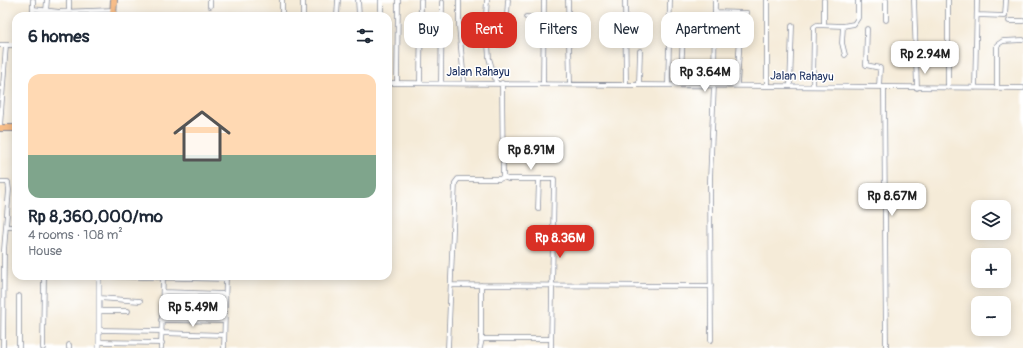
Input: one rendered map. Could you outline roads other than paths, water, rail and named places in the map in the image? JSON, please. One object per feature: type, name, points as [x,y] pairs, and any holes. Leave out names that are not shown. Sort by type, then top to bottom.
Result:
[{"type":"main road","points":[[113,12],[114,0]]},
{"type":"main road","points":[[0,127],[12,128]]},
{"type":"street","points":[[33,0],[33,9],[69,12],[69,0]]},
{"type":"street","points":[[46,11],[47,0]]},
{"type":"street","points":[[210,0],[210,6]]},
{"type":"street","points":[[282,0],[282,12]]},
{"type":"street","points":[[303,0],[303,12]]},
{"type":"street","points":[[337,12],[338,0]]},
{"type":"street","points":[[358,0],[359,12]]},
{"type":"street","points":[[381,0],[381,12]]},
{"type":"street","points":[[397,83],[398,0]]},
{"type":"street","points":[[420,83],[421,0]]},
{"type":"street","points":[[459,0],[459,26],[464,82]]},
{"type":"street","points":[[486,12],[487,0]]},
{"type":"street","points":[[506,12],[508,0]]},
{"type":"street","points":[[544,0],[545,12]]},
{"type":"street","points":[[568,0],[570,84]]},
{"type":"street","points":[[625,0],[626,84]]},
{"type":"street","points":[[668,85],[670,0]]},
{"type":"street","points":[[715,0],[715,12]]},
{"type":"street","points":[[767,0],[767,86]]},
{"type":"street","points":[[824,0],[824,25]]},
{"type":"street","points":[[812,86],[814,27],[817,25],[850,26],[857,21],[858,0]]},
{"type":"street","points":[[886,0],[886,20]]},
{"type":"street","points":[[914,0],[918,88]]},
{"type":"street","points":[[948,0],[948,88]]},
{"type":"street","points":[[975,88],[977,0]]},
{"type":"street","points":[[977,16],[1005,16],[1006,0]]},
{"type":"street","points":[[441,82],[442,2]]},
{"type":"street","points":[[1009,21],[1023,21]]},
{"type":"street","points":[[790,86],[792,26]]},
{"type":"street","points":[[843,26],[842,43],[845,55]]},
{"type":"street","points":[[867,29],[866,65],[880,68],[882,87],[886,348]]},
{"type":"street","points":[[997,88],[997,45],[1003,41],[1023,40]]},
{"type":"street","points":[[0,45],[12,45]]},
{"type":"street","points":[[0,127],[6,45]]},
{"type":"street","points":[[488,48],[489,58],[496,82]]},
{"type":"street","points":[[544,83],[545,48]]},
{"type":"street","points":[[680,85],[682,48]]},
{"type":"street","points":[[711,340],[710,180],[715,48]]},
{"type":"street","points":[[737,85],[739,48]]},
{"type":"street","points":[[639,84],[640,51]]},
{"type":"street","name":"Jalan Rahayu","points":[[392,82],[502,82],[570,84],[1023,88]]},
{"type":"street","points":[[502,82],[503,177]]},
{"type":"street","points":[[448,348],[454,188],[457,180],[500,179],[503,177],[508,179],[554,179],[551,348]]},
{"type":"street","points":[[538,209],[539,179]]},
{"type":"street","points":[[0,182],[7,182],[9,184],[4,246],[3,348]]},
{"type":"street","points":[[6,227],[12,227]]},
{"type":"street","points":[[0,242],[4,246]]},
{"type":"street","points":[[44,280],[44,348]]},
{"type":"street","points":[[100,280],[99,345],[162,346],[161,320],[163,280]]},
{"type":"street","points":[[224,348],[226,280]]},
{"type":"street","points":[[451,285],[711,286]]},
{"type":"street","points":[[480,348],[481,285]]},
{"type":"street","points":[[162,292],[225,294]]},
{"type":"street","points":[[19,296],[19,348]]},
{"type":"street","points":[[99,298],[140,301]]},
{"type":"street","points":[[162,307],[225,307]]},
{"type":"street","points":[[99,311],[128,311]]},
{"type":"street","points":[[161,320],[224,321]]},
{"type":"street","points":[[99,330],[224,335]]},
{"type":"street","points":[[480,341],[486,339],[551,339]]}]
